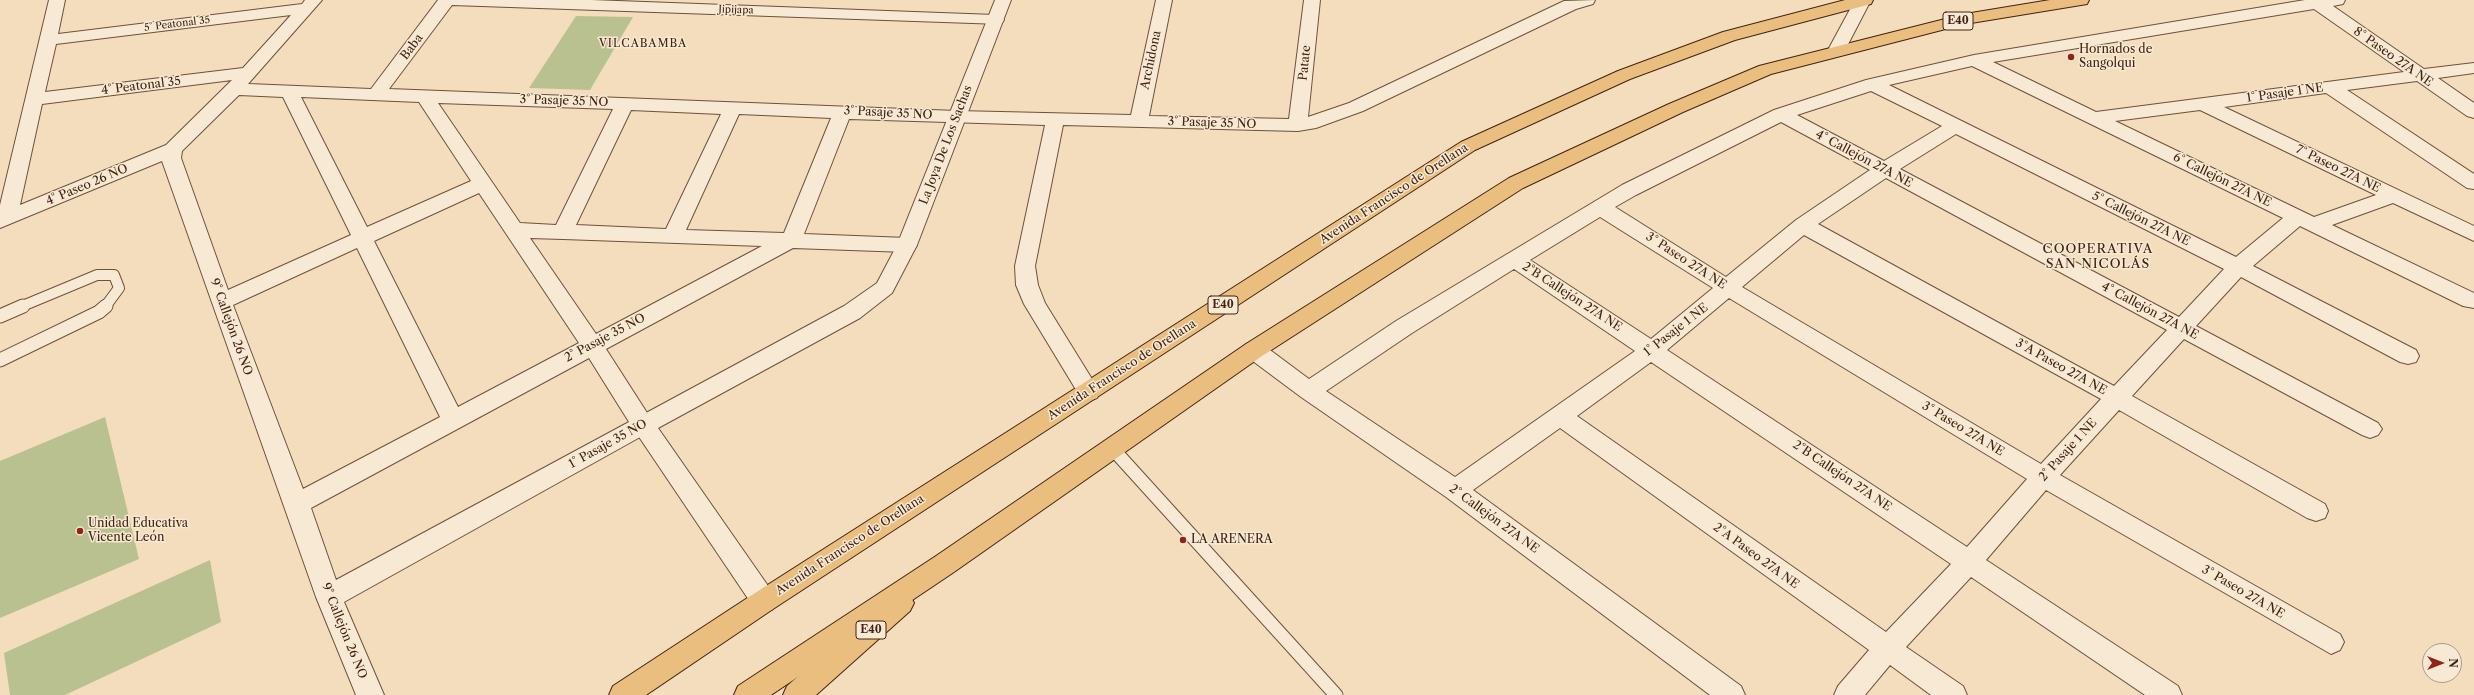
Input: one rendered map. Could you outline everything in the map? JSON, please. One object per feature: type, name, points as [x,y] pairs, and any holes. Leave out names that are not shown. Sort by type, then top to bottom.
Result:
[{"type":"main road","name":"Avenida Francisco de Orellana","points":[[623,695],[764,601],[1468,146],[1624,75],[1680,54],[1729,36],[1864,0]]},
{"type":"main road","name":"E40","points":[[797,695],[945,564],[1254,350],[1516,182],[1676,108],[1759,73],[1837,50],[1965,19],[2081,0]]},
{"type":"main road","points":[[748,695],[945,564]]},
{"type":"street","points":[[4,219],[57,0]]},
{"type":"street","name":"Baba","points":[[376,94],[448,0]]},
{"type":"street","name":"Jipijapa","points":[[453,0],[850,7],[995,20]]},
{"type":"street","name":"La Joya De Los Sachas","points":[[885,288],[907,245],[1003,0]]},
{"type":"street","name":"Archidona","points":[[1139,121],[1164,0]]},
{"type":"street","name":"Patate","points":[[1298,125],[1312,0]]},
{"type":"street","name":"3° Pasaje 35 NO","points":[[234,89],[843,111],[957,117],[1298,125],[1316,122],[1356,107],[1565,3],[1587,0]]},
{"type":"street","points":[[1837,50],[1864,0]]},
{"type":"street","points":[[1309,391],[1404,327],[1600,206],[1781,114],[1872,84],[1974,60],[2314,1],[2338,0]]},
{"type":"street","name":"8° Paseo 27A NE","points":[[2314,1],[2474,112]]},
{"type":"street","points":[[173,149],[234,89],[310,4]]},
{"type":"street","name":"5° Peatonal 35","points":[[48,40],[310,4]]},
{"type":"street","name":"6° Callejón 27A NE","points":[[1974,60],[2471,300]]},
{"type":"street","name":"1° Pasaje 1 NE","points":[[2095,118],[2474,68]]},
{"type":"street","name":"4° Peatonal 35","points":[[34,99],[248,73]]},
{"type":"street","name":"5° Callejón 27A NE","points":[[1872,84],[1954,127],[2238,267],[2408,356]]},
{"type":"street","points":[[2329,87],[2474,183]]},
{"type":"street","points":[[289,91],[453,420]]},
{"type":"street","points":[[424,96],[592,345],[643,425],[764,601]]},
{"type":"street","points":[[563,232],[625,104]]},
{"type":"street","name":"7° Paseo 27A NE","points":[[2203,104],[2474,234]]},
{"type":"street","points":[[673,236],[733,108]]},
{"type":"street","points":[[792,240],[843,111]]},
{"type":"street","name":"4° Callejón 27A NE","points":[[1781,114],[2370,429]]},
{"type":"street","points":[[1055,120],[1025,266],[1027,285],[1035,304],[1089,392]]},
{"type":"street","name":"1° Pasaje 1 NE","points":[[1455,490],[1652,350],[1803,225],[1884,170],[1954,127]]},
{"type":"street","name":"4° Paseo 26 NO","points":[[4,219],[173,149]]},
{"type":"street","name":"9° Callejón 26 NO","points":[[173,149],[172,158],[221,302],[297,504],[329,597],[370,695]]},
{"type":"street","points":[[221,302],[483,183]]},
{"type":"street","name":"2° Pasaje 1 NE","points":[[1848,695],[1886,650],[1970,561],[2043,476],[2116,397],[2182,329],[2238,267],[2306,221],[2394,196]]},
{"type":"street","name":"3° Paseo 27A NE","points":[[1600,206],[1728,288],[2043,476],[2330,642]]},
{"type":"street","name":"3°A Paseo 27A NE","points":[[1803,225],[2116,397],[2316,511]]},
{"type":"street","points":[[515,230],[907,245]]},
{"type":"street","name":"2° Pasaje 35 NO","points":[[297,504],[592,345],[792,240]]},
{"type":"street","name":"2°B Callejón 27A NE","points":[[1514,259],[1970,561],[2168,695]]},
{"type":"street","name":"1° Pasaje 35 NO","points":[[329,597],[852,312],[885,288]]},
{"type":"street","name":"2° Callejón 27A NE","points":[[1254,350],[1309,391],[1455,490],[1731,695]]},
{"type":"street","name":"2°A Paseo 27A NE","points":[[1560,416],[1886,650],[1953,695]]},
{"type":"lane","points":[[0,316],[97,274],[114,275],[119,288],[109,304],[99,312],[0,360]]},
{"type":"lane","points":[[1112,448],[1336,695]]},
{"type":"green space","points":[[576,16],[633,17],[590,90],[529,88]]},
{"type":"green space","points":[[105,417],[139,559],[0,618],[0,461]]},
{"type":"green space","points":[[210,560],[221,622],[65,695],[10,695],[4,653]]},
{"type":"place","name":"Hornados de Sangolqui","points":[[2071,57]]},
{"type":"place","name":"Unidad Educativa Vicente León","points":[[80,531]]},
{"type":"place","name":"LA ARENERA","points":[[1183,540]]},
{"type":"district","name":"VILCABAMBA","points":[[643,44]]},
{"type":"district","name":"COOPERATIVA SAN NICOLÁS","points":[[2098,256]]}]
